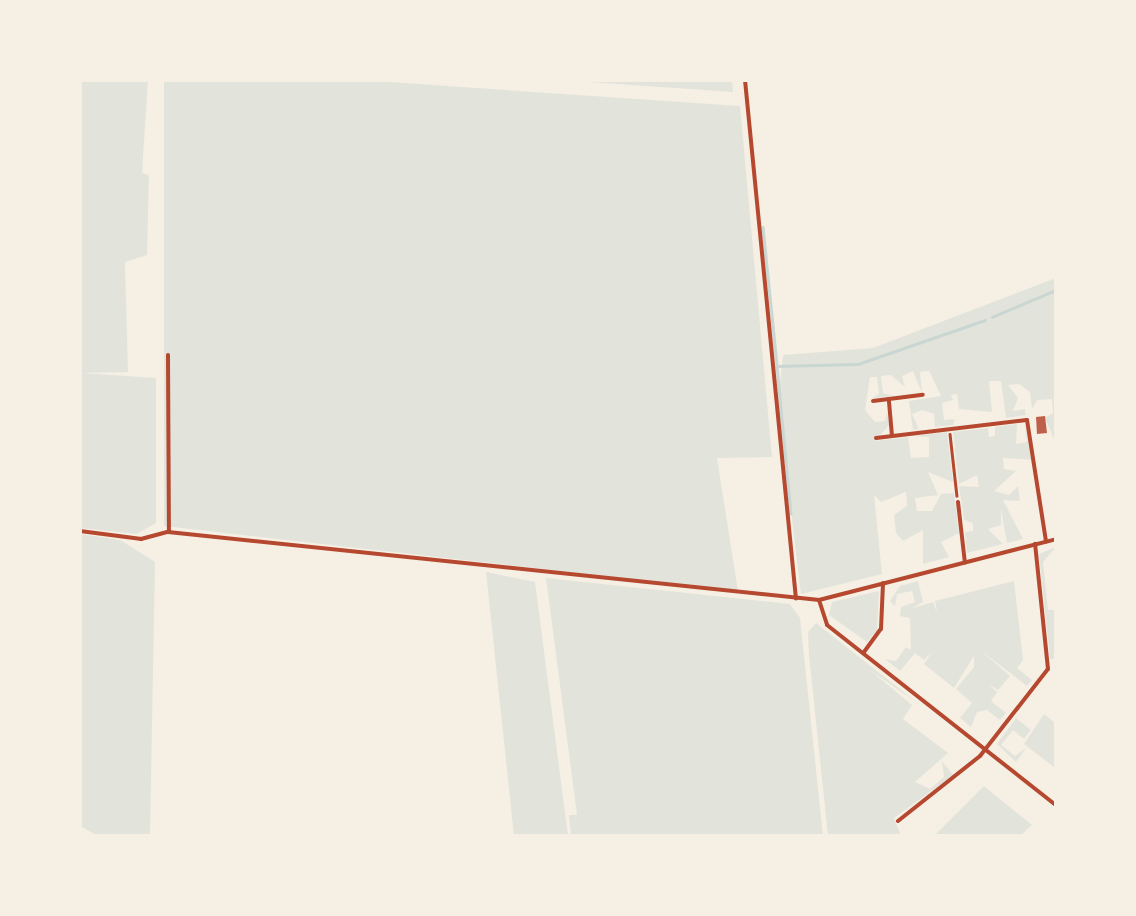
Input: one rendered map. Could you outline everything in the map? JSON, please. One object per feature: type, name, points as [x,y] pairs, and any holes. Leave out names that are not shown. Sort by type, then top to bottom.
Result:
[{"type":"street","points":[[745,80],[796,598]]},
{"type":"street","points":[[168,355],[169,532]]},
{"type":"street","points":[[873,401],[923,396]]},
{"type":"street","points":[[888,399],[892,436]]},
{"type":"street","points":[[876,438],[1031,422],[1046,542]]},
{"type":"street","points":[[958,502],[965,563]]},
{"type":"street","points":[[80,532],[141,538],[169,532],[819,600],[1056,539]]},
{"type":"street","points":[[898,821],[956,780],[1048,669],[1035,544]]},
{"type":"street","points":[[863,653],[881,629],[883,583]]},
{"type":"street","points":[[819,600],[820,618],[1056,805]]},
{"type":"path","points":[[950,429],[958,502]]},
{"type":"shaded area","points":[[80,80],[148,80],[142,173],[149,175],[147,255],[125,262],[128,372],[82,373],[156,378],[156,523],[137,534],[80,528]]},
{"type":"shaded area","points":[[164,80],[360,80],[740,106],[772,457],[717,458],[738,591],[164,526]]},
{"type":"shaded area","points":[[559,80],[732,80],[733,92]]},
{"type":"shaded area","points":[[1056,278],[1056,444],[1045,418],[1053,413],[1052,399],[1037,400],[1032,409],[1030,392],[1019,384],[1008,385],[1018,398],[1013,411],[1025,409],[1026,415],[1006,418],[1001,381],[989,381],[992,412],[959,409],[957,394],[951,395],[953,400],[942,403],[944,420],[955,419],[953,425],[935,427],[934,414],[922,410],[912,414],[919,429],[913,430],[909,401],[941,396],[929,371],[920,372],[922,393],[913,371],[902,376],[905,387],[891,375],[881,376],[883,393],[894,396],[872,398],[879,394],[877,377],[870,377],[865,410],[875,422],[885,421],[887,412],[889,425],[875,441],[908,437],[911,458],[929,457],[929,437],[914,436],[947,432],[953,482],[928,472],[938,495],[915,498],[917,511],[932,511],[941,494],[954,493],[959,533],[941,542],[949,557],[923,564],[923,530],[903,541],[896,533],[894,515],[907,506],[906,492],[881,502],[874,495],[882,574],[801,594],[778,403],[783,355],[873,348]]},
{"type":"shaded area","points":[[1024,423],[1033,460],[1003,458],[1004,469],[1016,471],[994,491],[1009,495],[1018,486],[1020,501],[1003,500],[1023,539],[1007,543],[1001,509],[1001,525],[988,529],[1003,544],[967,553],[965,532],[973,531],[973,523],[964,520],[959,486],[979,487],[977,475],[959,484],[953,432],[988,428],[989,437],[995,436],[995,427],[1017,424],[1016,444],[1027,442]]},
{"type":"shaded area","points":[[80,534],[120,540],[155,562],[150,836],[98,836],[80,826]]},
{"type":"shaded area","points":[[1056,547],[1043,562],[1048,610],[1056,610],[1056,659],[1050,659],[1039,554]]},
{"type":"shaded area","points":[[486,572],[535,582],[568,836],[514,836]]},
{"type":"shaded area","points":[[546,578],[790,604],[800,618],[823,836],[571,836],[569,815],[577,815]]},
{"type":"shaded area","points":[[918,581],[923,602],[913,608],[933,602],[937,613],[935,601],[1014,581],[1023,660],[1017,668],[1032,680],[1027,686],[980,650],[1010,676],[998,690],[989,685],[997,692],[991,701],[1006,713],[1000,720],[987,710],[977,712],[971,727],[960,718],[972,703],[956,689],[974,667],[974,656],[954,688],[924,664],[932,652],[924,660],[915,653],[900,671],[885,659],[896,661],[906,647],[911,650],[910,618],[900,616],[901,607],[915,602],[912,591],[897,594],[895,606],[890,601],[900,586]]},
{"type":"shaded area","points":[[879,591],[877,630],[867,642],[829,615],[832,602]]},
{"type":"shaded area","points":[[816,623],[920,705],[870,670],[912,705],[903,719],[948,753],[915,782],[930,789],[944,777],[942,761],[953,775],[894,818],[901,836],[828,836],[809,655],[808,632]]},
{"type":"shaded area","points":[[1044,714],[1054,722],[1054,767],[1024,744]]},
{"type":"shaded area","points":[[1016,718],[1031,730],[1024,739],[1013,730],[1001,745],[1015,756],[1026,748],[1016,762],[997,744]]},
{"type":"shaded area","points":[[984,786],[1032,825],[1020,836],[934,836]]},
{"type":"building","points":[[1045,416],[1047,433],[1037,434],[1036,417]]},
{"type":"waterway","points":[[763,227],[777,366],[858,364],[985,320]]},
{"type":"waterway","points":[[992,317],[1056,290]]},
{"type":"waterway","points":[[777,366],[791,513]]}]
